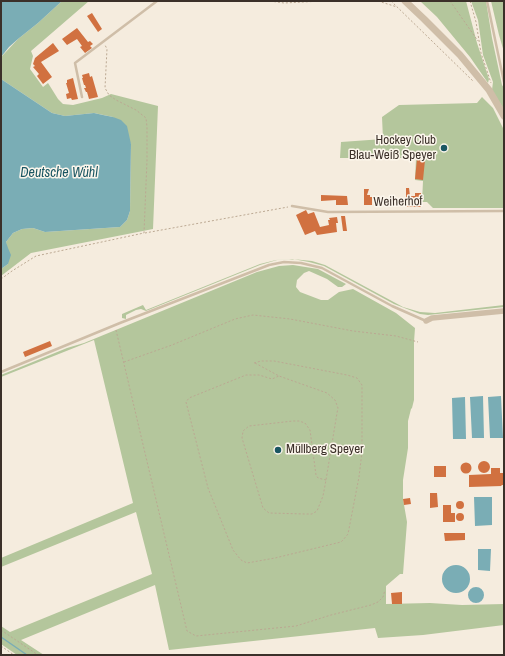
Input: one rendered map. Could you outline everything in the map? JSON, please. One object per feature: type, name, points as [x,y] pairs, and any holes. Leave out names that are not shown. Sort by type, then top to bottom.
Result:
[{"type":"street","points":[[405,1],[460,55],[489,90],[504,116]]},
{"type":"street","points":[[426,322],[432,318],[504,311]]},
{"type":"lane","points":[[82,97],[75,64],[157,1]]},
{"type":"lane","points":[[487,1],[504,82]]},
{"type":"lane","name":"Weiherhof","points":[[292,206],[328,212],[504,212]]},
{"type":"lane","points":[[1,372],[115,325],[269,265],[292,262],[322,268],[392,306],[426,322]]},
{"type":"path","points":[[270,1],[284,4],[322,1]]},
{"type":"path","points":[[378,1],[397,7]]},
{"type":"path","points":[[392,1],[474,82]]},
{"type":"path","points":[[450,1],[479,42]]},
{"type":"path","points":[[470,1],[476,22],[479,42],[492,82],[489,90]]},
{"type":"path","points":[[104,42],[107,49],[105,88],[109,95],[136,110],[146,118],[147,154],[144,233]]},
{"type":"path","points":[[1,279],[31,257],[144,233],[292,206]]},
{"type":"path","points":[[124,362],[226,322],[244,316],[253,315],[290,319],[353,331],[396,336],[418,342]]},
{"type":"path","points":[[115,325],[187,631],[196,636],[296,626],[371,605],[378,602],[383,596],[385,590]]},
{"type":"path","points":[[279,376],[272,379],[259,375],[246,376],[190,398],[186,402],[208,488],[233,550],[241,560],[247,563],[275,558],[341,542],[348,534],[359,477],[362,452],[362,385],[357,378],[347,374],[274,361],[261,361],[254,363],[279,376],[322,391],[331,396],[337,404],[337,413],[326,480],[320,506],[315,513],[305,514],[267,512],[263,508],[242,438],[243,431],[249,426],[293,421],[305,423],[310,430],[316,475],[318,478],[326,480]]},
{"type":"path","points":[[1,630],[38,655]]},
{"type":"path","points":[[1,646],[14,655]]},
{"type":"green space","points":[[62,1],[89,1],[31,51],[33,56],[30,69],[43,87],[48,83],[63,104],[73,105],[102,98],[111,94],[158,106],[153,229],[31,253],[1,276],[1,269],[8,264],[6,242],[13,233],[22,229],[33,228],[45,232],[120,227],[127,220],[130,211],[131,144],[113,117],[94,113],[65,116],[52,113],[1,79],[1,57],[18,39]]},
{"type":"green space","points":[[420,1],[466,1],[477,43],[489,79],[488,83],[470,57],[437,17]]},
{"type":"green space","points":[[471,1],[486,1],[492,38],[502,85],[504,88],[504,110],[492,90],[493,82],[483,55],[478,20]]},
{"type":"green space","points":[[491,1],[504,1],[504,52],[499,35]]},
{"type":"green space","name":"Hockey Club Blau-Weiß Speyer","points":[[482,97],[493,108],[504,130],[504,208],[433,208],[427,202],[422,202],[423,181],[415,180],[416,158],[340,158],[341,142],[383,139],[382,117],[399,105],[477,103]]},
{"type":"green space","points":[[292,259],[277,260],[260,265],[146,311],[141,309],[136,310],[126,315],[126,319],[122,318],[122,314],[143,305],[146,310],[260,264],[276,260]]},
{"type":"green space","points":[[294,259],[312,261],[325,265],[403,307],[420,312],[435,313],[504,305],[504,307],[428,315],[420,314],[394,304],[324,266]]},
{"type":"green space","points":[[293,265],[318,269],[346,284],[342,287],[338,287],[327,279],[309,271],[304,273],[297,280],[296,287],[300,292],[321,300],[328,300],[339,292],[353,289],[396,313],[415,328],[414,400],[408,421],[408,448],[403,480],[403,499],[407,522],[403,574],[400,574],[386,586],[386,604],[504,604],[504,625],[423,635],[378,638],[375,628],[169,650],[155,585],[21,640],[44,655],[17,655],[1,644],[1,626],[10,632],[152,574],[136,512],[1,567],[1,558],[133,503],[94,340],[1,377],[1,375],[67,348],[84,343],[257,272],[279,266]]},
{"type":"water","points":[[1,1],[62,1],[9,47],[1,57]]},
{"type":"water","name":"Deutsche Wühl","points":[[1,79],[52,113],[65,116],[94,113],[121,120],[127,126],[131,144],[130,211],[127,220],[120,227],[45,232],[33,228],[22,229],[13,233],[6,242],[11,255],[8,264],[1,269]]},
{"type":"water","points":[[483,396],[484,438],[472,438],[470,397]]},
{"type":"water","points":[[501,396],[503,438],[490,438],[488,397]]},
{"type":"water","points":[[465,397],[466,439],[453,439],[452,398]]},
{"type":"water","points":[[474,497],[492,497],[492,525],[475,526]]},
{"type":"water","points":[[478,549],[491,549],[490,571],[478,570]]},
{"type":"water","points":[[456,565],[466,569],[470,579],[466,589],[456,593],[446,589],[442,579],[446,569]]},
{"type":"water","points":[[476,587],[483,592],[484,595],[479,602],[476,603],[469,598],[468,595],[473,588]]},
{"type":"building","points":[[92,13],[102,29],[98,32],[87,16]]},
{"type":"building","points":[[77,28],[88,42],[90,41],[93,44],[90,46],[92,48],[85,53],[80,47],[82,46],[77,39],[67,45],[62,39]]},
{"type":"building","points":[[53,43],[59,51],[41,62],[52,77],[43,84],[37,76],[39,74],[33,67],[35,66],[33,64],[35,58]]},
{"type":"building","points":[[89,73],[90,77],[92,76],[98,97],[89,99],[84,88],[86,88],[82,75]]},
{"type":"building","points":[[73,78],[78,99],[72,100],[71,98],[67,99],[66,94],[69,93],[66,83],[67,80]]},
{"type":"building","points":[[417,159],[425,160],[423,180],[415,179]]},
{"type":"building","points":[[406,188],[409,188],[410,196],[415,196],[415,193],[421,193],[421,207],[406,207]]},
{"type":"building","points":[[364,189],[369,189],[367,195],[372,197],[372,205],[364,205]]},
{"type":"building","points":[[321,195],[347,196],[348,205],[336,205],[336,200],[321,201]]},
{"type":"building","points":[[306,210],[308,214],[314,212],[320,227],[329,225],[329,218],[337,217],[337,232],[317,235],[315,231],[305,235],[296,215]]},
{"type":"building","points":[[341,216],[345,216],[347,231],[343,231]]},
{"type":"building","points":[[50,341],[52,346],[25,357],[23,352]]},
{"type":"building","points":[[482,461],[486,461],[490,467],[486,473],[482,473],[478,469],[478,465]]},
{"type":"building","points":[[464,463],[468,463],[470,464],[470,472],[464,473],[461,470],[461,466]]},
{"type":"building","points":[[434,466],[446,466],[446,477],[434,477]]},
{"type":"building","points":[[491,468],[500,468],[500,473],[504,473],[504,485],[469,487],[469,475],[491,474]]},
{"type":"building","points":[[430,493],[437,493],[438,507],[430,508]]},
{"type":"building","points":[[410,498],[411,504],[404,505],[403,499]]},
{"type":"building","points":[[458,501],[462,501],[464,505],[462,509],[458,509],[456,507],[456,503]]},
{"type":"building","points":[[443,505],[451,505],[451,513],[455,513],[455,522],[443,522]]},
{"type":"building","points":[[458,513],[462,513],[464,517],[462,521],[458,521],[456,519],[456,515]]},
{"type":"building","points":[[444,533],[465,533],[465,540],[445,541]]},
{"type":"building","points":[[402,592],[402,604],[392,604],[391,593]]},
{"type":"waterway","points":[[1,637],[27,655]]},
{"type":"place","name":"Hockey Club Blau-Weiß Speyer","points":[[444,148]]},
{"type":"place","name":"Müllberg Speyer","points":[[278,450]]}]
